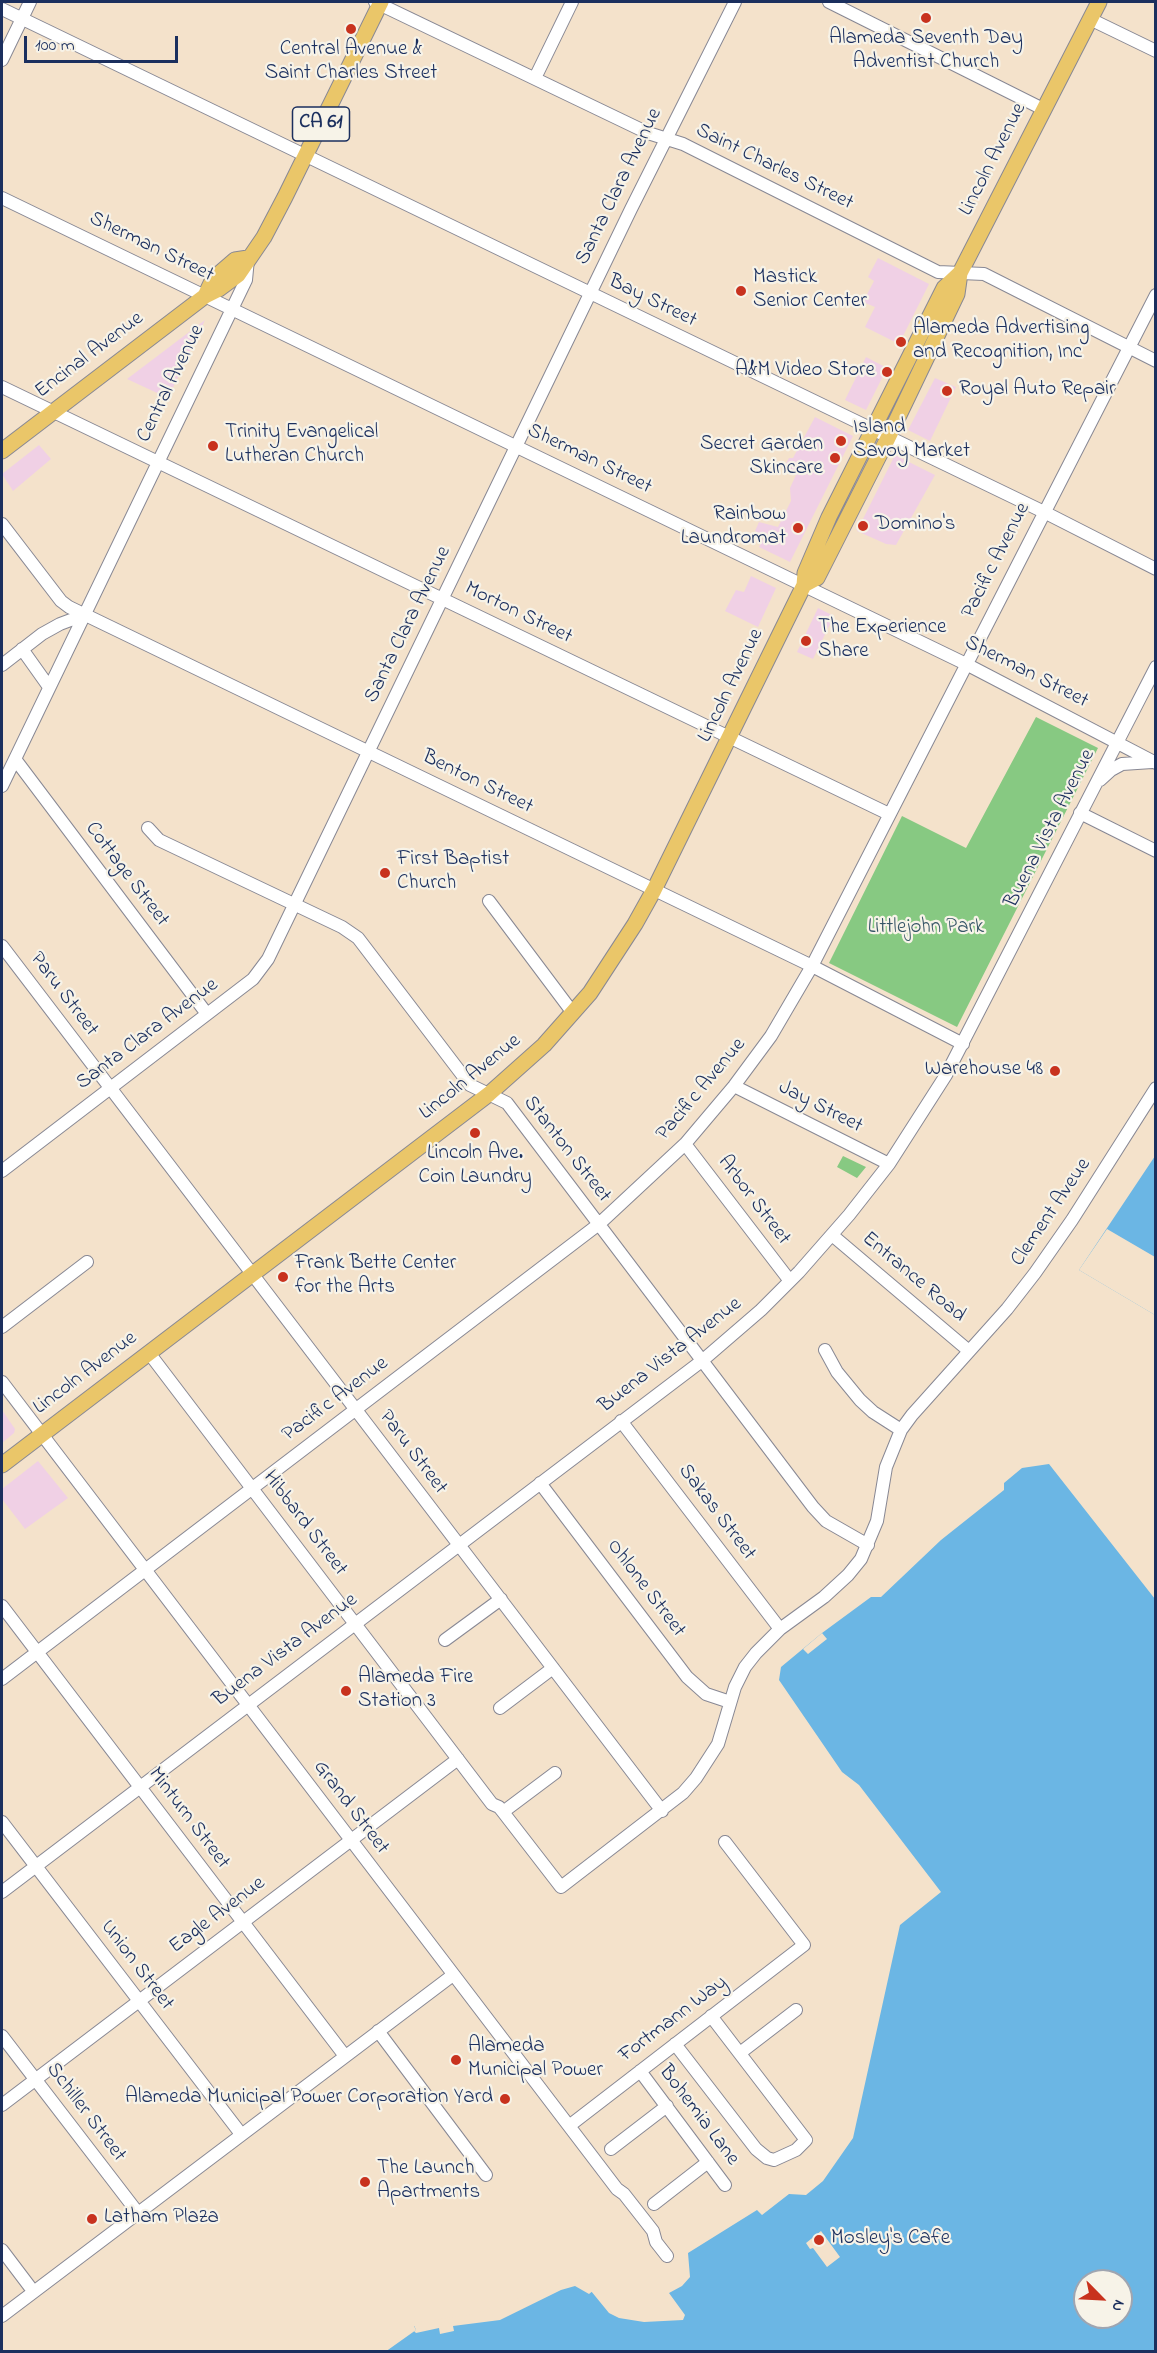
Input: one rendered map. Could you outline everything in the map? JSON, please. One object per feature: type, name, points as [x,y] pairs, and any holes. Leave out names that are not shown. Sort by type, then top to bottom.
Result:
[{"type":"main road","name":"Central Avenue","points":[[248,258],[264,237],[306,156],[378,2]]},
{"type":"main road","name":"Lincoln Avenue","points":[[804,585],[817,578],[888,438],[957,294],[960,273],[1098,2]]},
{"type":"main road","name":"Encinal Avenue","points":[[2,450],[205,296],[213,279],[235,260],[248,258]]},
{"type":"main road","name":"Lincoln Avenue","points":[[2,1465],[489,1094],[544,1045],[573,1013],[617,954],[654,890],[804,585],[805,573],[829,517],[944,288],[960,273]]},
{"type":"street","points":[[2,60],[30,2]]},
{"type":"street","name":"Saint Charles Street","points":[[378,2],[648,133],[683,144],[938,272],[984,274],[1155,361]]},
{"type":"street","points":[[535,78],[572,2]]},
{"type":"street","name":"Santa Clara Avenue","points":[[2,1171],[253,979],[261,970],[295,905],[665,138],[735,2]]},
{"type":"street","points":[[829,2],[1043,109]]},
{"type":"street","name":"Bay Street","points":[[2,9],[1044,512],[1155,569]]},
{"type":"street","points":[[1090,19],[1155,51]]},
{"type":"street","name":"Sherman Street","points":[[2,198],[966,664],[1154,763]]},
{"type":"street","name":"Central Avenue","points":[[2,786],[246,280],[248,258]]},
{"type":"street","name":"Pacific Avenue","points":[[2,1679],[599,1224],[685,1144],[734,1086],[771,1036],[812,966],[1155,295]]},
{"type":"street","name":"Morton Street","points":[[2,387],[889,814]]},
{"type":"street","name":"Benton Street","points":[[2,524],[61,601],[84,615],[812,966],[963,1044]]},
{"type":"street","points":[[2,664],[60,624],[84,615]]},
{"type":"street","points":[[22,649],[49,687]]},
{"type":"street","name":"Buena Vista Avenue","points":[[2,1892],[703,1360],[761,1310],[790,1281],[832,1235],[889,1164],[937,1090],[963,1044],[1155,667]]},
{"type":"street","name":"Cottage Street","points":[[15,759],[207,1014]]},
{"type":"street","points":[[1096,785],[1122,764],[1154,763]]},
{"type":"street","points":[[1080,813],[1155,851]]},
{"type":"street","name":"Stanton Street","points":[[148,828],[159,840],[342,927],[358,938],[470,1085],[507,1103],[826,1521],[868,1545]]},
{"type":"street","points":[[489,901],[573,1013]]},
{"type":"street","name":"Paru Street","points":[[2,946],[662,1811]]},
{"type":"street","name":"Jay Street","points":[[734,1086],[889,1164]]},
{"type":"street","name":"Clement Aveue","points":[[561,1887],[662,1811],[683,1792],[718,1744],[730,1702],[745,1667],[780,1629],[824,1597],[848,1575],[861,1559],[877,1521],[886,1467],[901,1430],[1007,1309],[1035,1273],[1078,1211],[1155,1088]]},
{"type":"street","name":"Arbor Street","points":[[685,1144],[790,1281]]},
{"type":"street","name":"Entrance Road","points":[[832,1235],[969,1351]]},
{"type":"street","points":[[2,1327],[87,1262]]},
{"type":"street","points":[[825,1350],[837,1372],[860,1400],[873,1412],[901,1430]]},
{"type":"street","name":"Hibbard Street","points":[[149,1353],[492,1804],[499,1807],[561,1887]]},
{"type":"street","name":"Grand Street","points":[[2,1382],[350,1841],[617,2189],[653,2231],[656,2241],[667,2256]]},
{"type":"street","name":"Sakas Street","points":[[621,1421],[780,1629]]},
{"type":"street","name":"Ohlone Street","points":[[540,1484],[687,1677],[706,1694],[730,1702]]},
{"type":"street","points":[[445,1640],[501,1599]]},
{"type":"street","name":"Minturn Street","points":[[2,1606],[345,2056]]},
{"type":"street","points":[[500,1708],[553,1668]]},
{"type":"street","name":"Eagle Avenue","points":[[2,2105],[458,1759]]},
{"type":"street","points":[[503,1812],[555,1773]]},
{"type":"street","name":"Union Street","points":[[2,1822],[241,2134]]},
{"type":"street","name":"Fortmann Way","points":[[569,2126],[804,1945],[725,1842]]},
{"type":"street","points":[[2,2316],[453,1975]]},
{"type":"street","points":[[740,2053],[796,2010]]},
{"type":"street","points":[[675,2044],[756,2149],[767,2158],[774,2160],[785,2157],[806,2140],[711,2016]]},
{"type":"street","points":[[378,2031],[486,2175]]},
{"type":"street","name":"Schiller Street","points":[[2,2036],[138,2213]]},
{"type":"street","name":"Bohemia Lane","points":[[640,2071],[725,2185]]},
{"type":"street","points":[[612,2149],[667,2106]]},
{"type":"street","points":[[654,2204],[708,2163]]},
{"type":"street","points":[[2,2250],[33,2291]]},
{"type":"shaded area","points":[[878,258],[929,284],[899,344],[865,327],[875,307],[863,302],[874,281],[868,277]]},
{"type":"shaded area","points":[[205,320],[168,398],[127,379]]},
{"type":"shaded area","points":[[866,357],[887,368],[866,410],[845,400]]},
{"type":"shaded area","points":[[935,378],[956,387],[930,441],[908,430]]},
{"type":"shaded area","points":[[815,417],[853,436],[790,562],[759,547],[764,536],[755,531],[759,522],[778,527],[791,501],[790,488],[796,475],[784,467],[789,458],[793,458]]},
{"type":"shaded area","points":[[39,445],[51,459],[13,491],[2,474]]},
{"type":"shaded area","points":[[895,455],[935,475],[896,545],[886,544],[857,531]]},
{"type":"shaded area","points":[[751,576],[776,588],[758,627],[725,611],[736,590],[744,592]]},
{"type":"shaded area","points":[[818,608],[834,616],[813,659],[797,652]]},
{"type":"shaded area","points":[[2,1410],[15,1429],[14,1433],[2,1443]]},
{"type":"shaded area","points":[[38,1461],[68,1498],[25,1529],[2,1499],[2,1489]]},
{"type":"green space","name":"Littlejohn Park","points":[[1036,717],[1098,748],[957,1027],[829,963],[902,816],[966,848]]},
{"type":"green space","points":[[843,1156],[866,1167],[857,1178],[837,1167]]},
{"type":"water","points":[[1155,1156],[1155,1315],[1079,1270]]},
{"type":"water","points":[[1049,1464],[1155,1599],[1155,2351],[385,2352],[416,2330],[414,2326],[475,2317],[582,2280],[609,2313],[619,2318],[644,2322],[683,2320],[685,2315],[669,2293],[682,2286],[690,2277],[688,2253],[757,2210],[762,2215],[789,2194],[806,2195],[823,2181],[853,2138],[900,1925],[941,1892],[859,1785],[842,1772],[779,1680],[781,1667],[871,1597],[881,1597],[941,1540],[1004,1490],[1004,1483],[1022,1468]]},
{"type":"pier","points":[[1107,1229],[1155,1257],[1155,1315],[1079,1270]]},
{"type":"pier","points":[[822,1633],[827,1639],[808,1654],[803,1649]]},
{"type":"pier","points":[[821,2231],[840,2257],[827,2267],[813,2248],[810,2249],[806,2243]]},
{"type":"pier","points":[[583,2277],[594,2290],[589,2294],[575,2286],[561,2290],[500,2320],[453,2326],[454,2331],[440,2334],[439,2328],[416,2333],[414,2331],[416,2330],[413,2323],[475,2314]]},
{"type":"place","name":"Alameda Seventh Day Adventist Church","points":[[926,18]]},
{"type":"place","name":"Central Avenue & Saint Charles Street","points":[[351,29]]},
{"type":"place","name":"Mastick Senior Center","points":[[741,291]]},
{"type":"place","name":"Alameda Advertising and Recognition, Inc","points":[[901,342]]},
{"type":"place","name":"A&M Video Store","points":[[887,372]]},
{"type":"place","name":"Royal Auto Repair","points":[[947,391]]},
{"type":"place","name":"Island Savoy Market","points":[[841,441]]},
{"type":"place","name":"Trinity Evangelical Lutheran Church","points":[[213,446]]},
{"type":"place","name":"Secret Garden Skincare","points":[[835,458]]},
{"type":"place","name":"Domino's","points":[[863,526]]},
{"type":"place","name":"Rainbow Laundromat","points":[[798,528]]},
{"type":"place","name":"The Experience Share","points":[[806,641]]},
{"type":"place","name":"First Baptist Church","points":[[385,873]]},
{"type":"place","name":"Warehouse 48","points":[[1055,1071]]},
{"type":"place","name":"Lincoln Ave. Coin Laundry","points":[[475,1133]]},
{"type":"place","name":"Frank Bette Center for the Arts","points":[[283,1277]]},
{"type":"place","name":"Alameda Fire Station 3","points":[[346,1691]]},
{"type":"place","name":"Alameda Municipal Power","points":[[456,2060]]},
{"type":"place","name":"Alameda Municipal Power Corporation Yard","points":[[505,2099]]},
{"type":"place","name":"The Launch Apartments","points":[[365,2182]]},
{"type":"place","name":"Latham Plaza","points":[[92,2219]]},
{"type":"place","name":"Mosley's Cafe","points":[[819,2240]]}]
